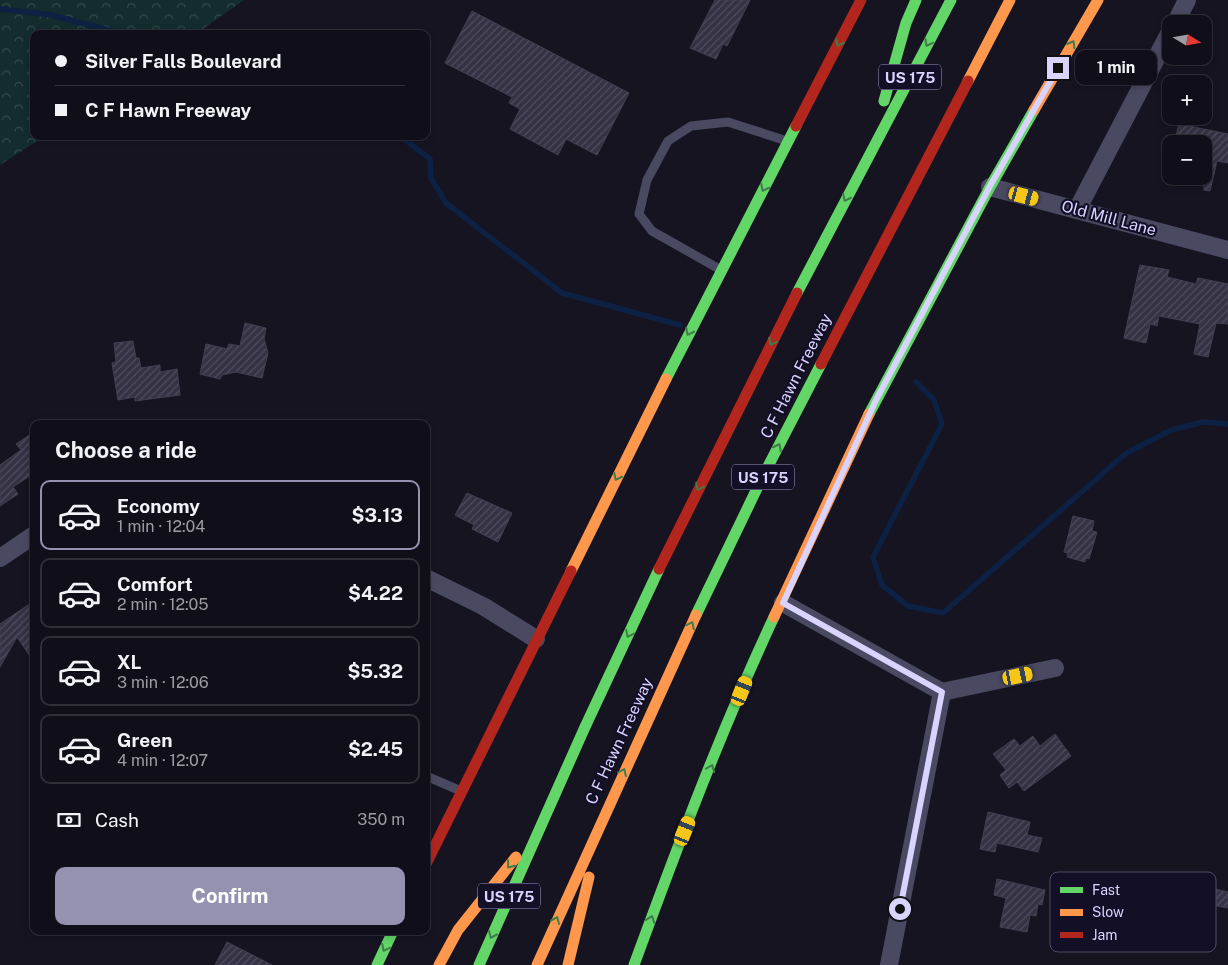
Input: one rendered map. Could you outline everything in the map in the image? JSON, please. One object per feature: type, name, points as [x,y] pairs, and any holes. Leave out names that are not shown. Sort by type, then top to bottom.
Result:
[{"type":"main road","points":[[430,855],[721,270],[861,0]]},
{"type":"main road","points":[[869,154],[906,23],[916,0]]},
{"type":"main road","name":"US 175","points":[[479,965],[540,826],[649,589],[715,453],[869,154],[951,0]]},
{"type":"main road","name":"C F Hawn Freeway","points":[[537,965],[601,819],[689,629],[763,476],[1010,0]]},
{"type":"main road","points":[[634,965],[664,883],[756,656],[783,603],[876,400],[990,186],[1098,0]]},
{"type":"main road","points":[[568,965],[573,950],[601,819]]},
{"type":"main road","points":[[438,965],[458,930],[540,826]]},
{"type":"main road","points":[[377,965],[391,935]]},
{"type":"street","points":[[1179,15],[1187,0]]},
{"type":"street","points":[[1077,210],[1162,47]]},
{"type":"street","name":"Old Mill Lane","points":[[990,186],[1228,250]]},
{"type":"street","points":[[0,558],[30,538]]},
{"type":"street","points":[[430,580],[484,606],[536,639]]},
{"type":"street","points":[[783,603],[942,692],[1056,668]]},
{"type":"street","points":[[889,965],[942,692]]},
{"type":"lane","points":[[721,270],[652,231],[638,214],[647,180],[668,141],[691,126],[728,122],[788,142]]},
{"type":"lane","points":[[430,778],[462,791]]},
{"type":"green space","points":[[0,0],[244,0],[202,30],[30,30],[30,140],[39,140],[0,165]]},
{"type":"building","points":[[715,0],[750,0],[727,46],[723,44],[716,59],[690,48]]},
{"type":"building","points":[[472,11],[629,93],[597,155],[566,139],[558,155],[510,129],[520,109],[509,103],[512,97],[445,63]]},
{"type":"building","points":[[1179,125],[1228,134],[1228,163],[1217,161],[1212,182],[1212,135],[1176,135]]},
{"type":"building","points":[[1204,185],[1211,185],[1210,191],[1204,190]]},
{"type":"building","points":[[1140,265],[1169,270],[1167,277],[1196,284],[1198,278],[1228,284],[1228,324],[1216,323],[1208,357],[1194,354],[1200,324],[1159,316],[1157,326],[1150,324],[1146,343],[1124,338]]},
{"type":"building","points":[[245,323],[266,328],[264,339],[268,353],[262,378],[236,372],[222,375],[220,379],[200,374],[206,344],[227,349],[229,344],[240,346]]},
{"type":"building","points":[[133,341],[136,358],[139,358],[141,368],[160,365],[160,372],[177,369],[180,395],[135,401],[135,397],[118,400],[112,363],[116,362],[114,343]]},
{"type":"building","points":[[30,435],[30,476],[13,487],[18,494],[0,506],[0,465],[21,450],[16,444]]},
{"type":"building","points":[[467,493],[512,513],[498,542],[472,529],[474,525],[455,515]]},
{"type":"building","points":[[1073,516],[1094,521],[1092,531],[1097,532],[1089,559],[1086,558],[1085,562],[1067,557],[1068,553],[1064,552]]},
{"type":"building","points":[[30,604],[30,656],[17,637],[0,667],[0,624]]},
{"type":"building","points":[[1055,734],[1071,756],[1024,791],[1017,782],[1009,788],[1000,775],[1006,770],[993,754],[1014,739],[1020,746],[1033,736],[1040,746]]},
{"type":"building","points":[[988,812],[1030,822],[1027,835],[1042,838],[1038,852],[997,843],[995,852],[980,849]]},
{"type":"building","points":[[997,879],[1045,890],[1042,905],[1038,904],[1036,916],[1030,915],[1027,932],[1000,927],[1006,898],[994,895]]},
{"type":"building","points":[[1216,889],[1228,892],[1228,908],[1216,906]]},
{"type":"building","points":[[227,942],[272,965],[215,965]]},
{"type":"waterway","points":[[0,9],[51,15],[108,30]]},
{"type":"waterway","points":[[405,140],[430,159],[431,178],[446,203],[562,293],[680,325]]},
{"type":"waterway","points":[[916,382],[934,400],[942,424],[873,557],[882,585],[908,606],[943,613],[1125,454],[1171,430],[1203,422],[1228,424]]},
{"type":"traffic: fast","points":[[884,101],[906,23],[916,0]]},
{"type":"traffic: fast","points":[[797,293],[951,0]]},
{"type":"traffic: fast","points":[[869,414],[990,187],[1034,110]]},
{"type":"traffic: fast","points":[[666,379],[796,126]]},
{"type":"traffic: fast","points":[[696,615],[763,476],[821,364]]},
{"type":"traffic: fast","points":[[479,965],[585,727],[659,569]]},
{"type":"traffic: fast","points":[[634,965],[683,833],[718,746],[774,617]]},
{"type":"traffic: fast","points":[[377,965],[391,935]]},
{"type":"traffic: slow","points":[[968,81],[1010,0]]},
{"type":"traffic: slow","points":[[1034,110],[1098,0]]},
{"type":"traffic: slow","points":[[571,571],[666,379]]},
{"type":"traffic: slow","points":[[774,617],[869,414]]},
{"type":"traffic: slow","points":[[537,965],[696,615]]},
{"type":"traffic: slow","points":[[439,965],[458,930],[516,857]]},
{"type":"traffic: slow","points":[[568,965],[589,877]]},
{"type":"traffic: jam","points":[[796,126],[861,0]]},
{"type":"traffic: jam","points":[[821,364],[968,81]]},
{"type":"traffic: jam","points":[[659,569],[797,293]]},
{"type":"traffic: jam","points":[[430,856],[571,571]]},
{"type":"route","points":[[900,909],[942,692],[783,603],[876,400],[990,186],[1058,68]]}]
